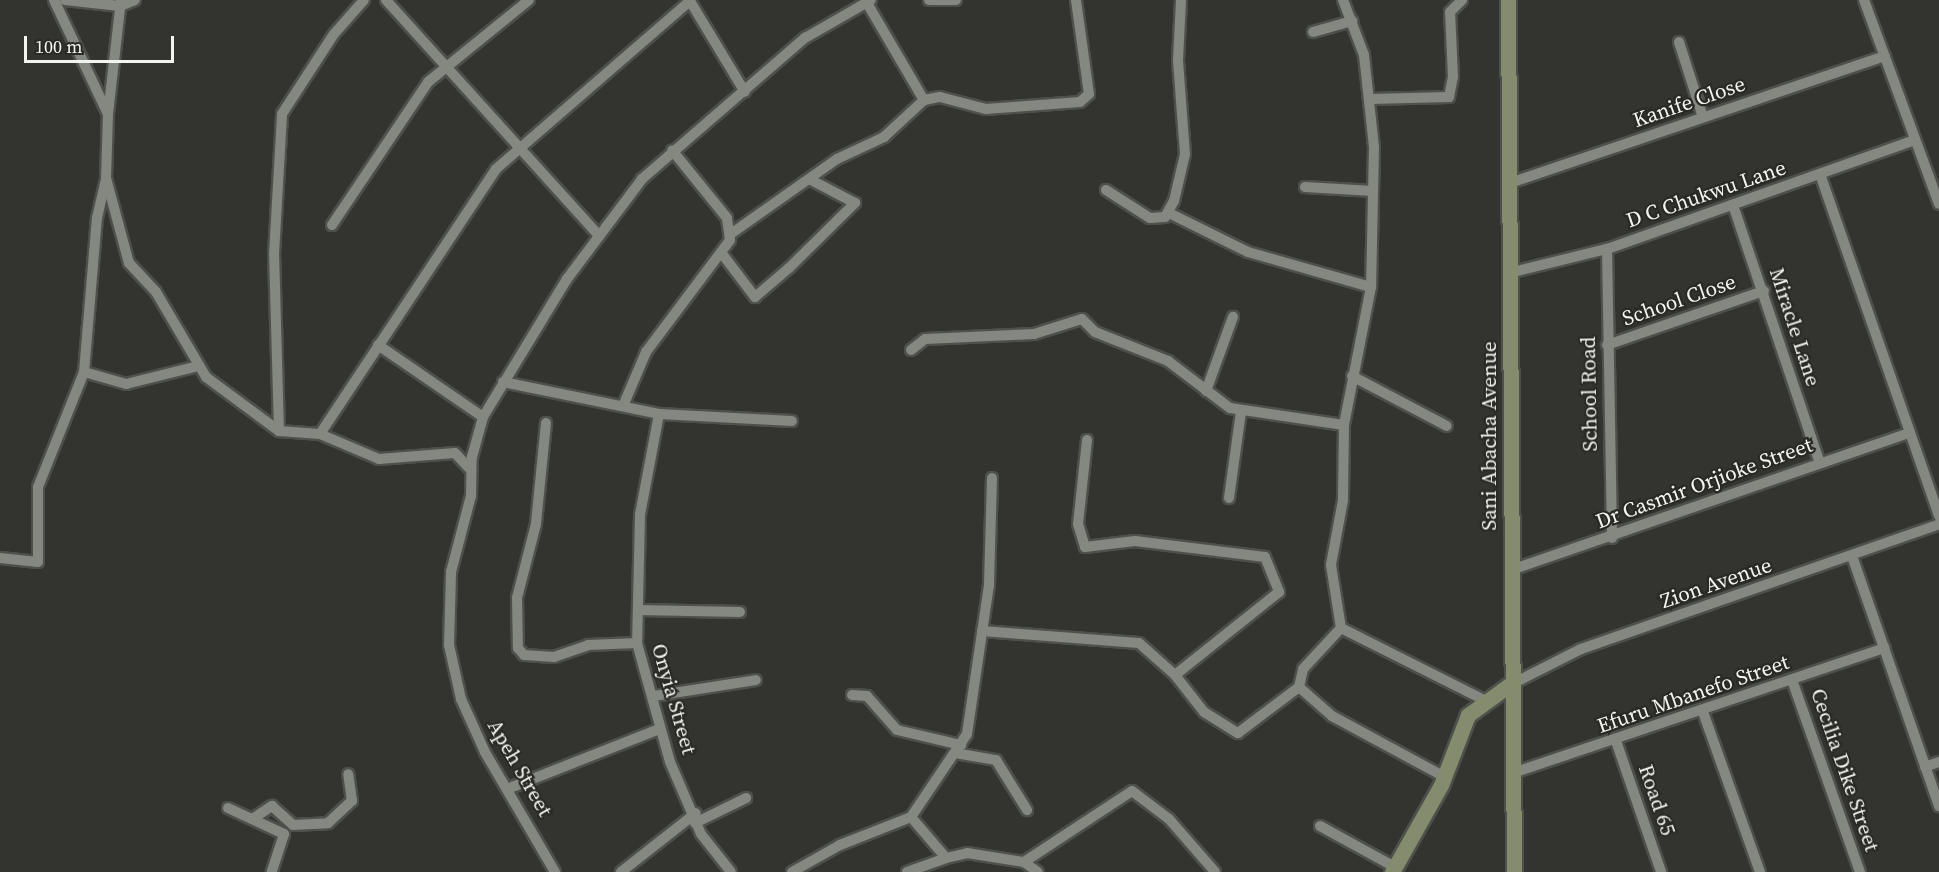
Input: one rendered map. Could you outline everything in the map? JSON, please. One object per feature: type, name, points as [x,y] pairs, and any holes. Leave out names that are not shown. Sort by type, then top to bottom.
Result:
[{"type":"street","points":[[54,0],[108,114]]},
{"type":"street","points":[[65,0],[121,3],[135,0]]},
{"type":"street","points":[[279,431],[274,254],[282,114],[334,34],[364,0]]},
{"type":"street","points":[[386,0],[518,152],[598,235]]},
{"type":"street","points":[[332,225],[429,82],[448,70],[529,0]]},
{"type":"street","points":[[929,0],[956,0]]},
{"type":"street","points":[[623,406],[646,352],[723,255],[732,233],[809,179],[884,137],[924,100],[940,97],[986,109],[1080,102],[1089,94],[1076,0]]},
{"type":"street","points":[[1169,213],[1185,154],[1178,60],[1181,0]]},
{"type":"street","points":[[1341,628],[1331,565],[1342,510],[1344,425],[1371,287],[1373,192],[1371,99],[1352,21],[1343,0]]},
{"type":"street","points":[[1371,99],[1449,97],[1453,77],[1450,12],[1462,0]]},
{"type":"street","name":"Sani Abacha Avenue","points":[[1508,0],[1507,184],[1511,570],[1509,685],[1514,872]]},
{"type":"street","points":[[1864,0],[1885,56],[1912,141],[1939,204]]},
{"type":"street","points":[[320,434],[488,178],[690,1],[745,92]]},
{"type":"street","points":[[869,1],[924,100]]},
{"type":"street","name":"Apeh Street","points":[[555,872],[507,789],[461,699],[448,645],[451,572],[471,496],[471,470],[483,417],[598,235],[672,150],[745,92],[805,38],[869,1]]},
{"type":"street","points":[[0,558],[38,562],[38,487],[84,372],[97,218],[106,178],[108,114],[121,3]]},
{"type":"street","points":[[1313,32],[1352,21]]},
{"type":"street","points":[[1679,42],[1703,117]]},
{"type":"street","name":"Kanife Close","points":[[1507,184],[1885,56]]},
{"type":"street","name":"D C Chukwu Lane","points":[[1509,273],[1607,249],[1912,141]]},
{"type":"street","points":[[672,150],[727,218],[732,233]]},
{"type":"street","points":[[1820,174],[1939,516]]},
{"type":"street","points":[[106,178],[129,263],[156,292],[198,366],[279,431],[320,434],[379,459],[455,453],[471,470]]},
{"type":"street","points":[[723,255],[755,297],[789,268],[855,203],[809,179]]},
{"type":"street","points":[[1305,187],[1373,192]]},
{"type":"street","points":[[1106,190],[1150,218],[1169,213],[1248,252],[1371,287]]},
{"type":"street","name":"Miracle Lane","points":[[1733,205],[1820,461]]},
{"type":"street","points":[[97,218],[114,210]]},
{"type":"street","name":"School Road","points":[[1607,249],[1612,538]]},
{"type":"street","name":"School Close","points":[[1608,345],[1764,291]]},
{"type":"street","points":[[1206,391],[1233,317]]},
{"type":"street","points":[[910,350],[935,337],[1034,334],[1082,319],[1095,332],[1168,361],[1206,391],[1241,411],[1344,425]]},
{"type":"street","points":[[378,345],[483,417]]},
{"type":"street","points":[[84,372],[126,384],[198,366]]},
{"type":"street","points":[[1352,376],[1447,426]]},
{"type":"street","points":[[503,382],[659,414],[792,421]]},
{"type":"street","points":[[1229,498],[1241,411]]},
{"type":"street","name":"Onyia Street","points":[[659,414],[640,515],[637,643],[654,696],[659,729],[696,818],[731,872]]},
{"type":"street","points":[[546,423],[536,524],[517,598],[518,648],[524,655],[554,657],[588,645],[637,643]]},
{"type":"street","name":"Dr Casmir Orjioke Street","points":[[1511,570],[1612,538],[1820,461],[1910,433]]},
{"type":"street","points":[[1087,440],[1078,524],[1085,547],[1135,541],[1265,557],[1279,592],[1276,599],[1175,675]]},
{"type":"street","points":[[792,872],[911,817],[958,749],[970,723],[982,631],[992,478]]},
{"type":"street","name":"Zion Avenue","points":[[1509,685],[1551,660],[1939,524]]},
{"type":"street","points":[[1852,556],[1939,806]]},
{"type":"street","points":[[638,610],[740,612]]},
{"type":"street","points":[[982,631],[1139,644],[1175,675],[1204,712],[1238,733],[1299,687],[1303,669],[1341,628]]},
{"type":"street","points":[[1341,628],[1488,702]]},
{"type":"street","name":"Efuru Mbanefo Street","points":[[1513,773],[1703,712],[1885,648]]},
{"type":"street","points":[[654,696],[756,680]]},
{"type":"street","name":"Cecilia Dike Street","points":[[1792,680],[1860,872]]},
{"type":"street","points":[[1320,826],[1394,870],[1445,777],[1468,715],[1509,685]]},
{"type":"street","points":[[1299,687],[1332,716],[1445,777]]},
{"type":"street","points":[[852,695],[867,696],[897,730],[996,760],[1027,810]]},
{"type":"street","points":[[1703,712],[1760,872]]},
{"type":"street","points":[[507,789],[659,729]]},
{"type":"street","name":"Road 65","points":[[1616,741],[1661,872]]},
{"type":"street","points":[[1925,767],[1939,762]]},
{"type":"street","points":[[254,818],[273,806],[292,825],[328,823],[352,801],[348,774]]},
{"type":"street","points":[[1024,862],[1132,791],[1169,819],[1215,872]]},
{"type":"street","points":[[621,872],[696,818],[746,798]]},
{"type":"street","points":[[228,808],[254,818],[284,834],[272,872]]},
{"type":"street","points":[[911,817],[946,858]]},
{"type":"street","points":[[907,872],[967,853],[1024,862],[1038,872]]}]
